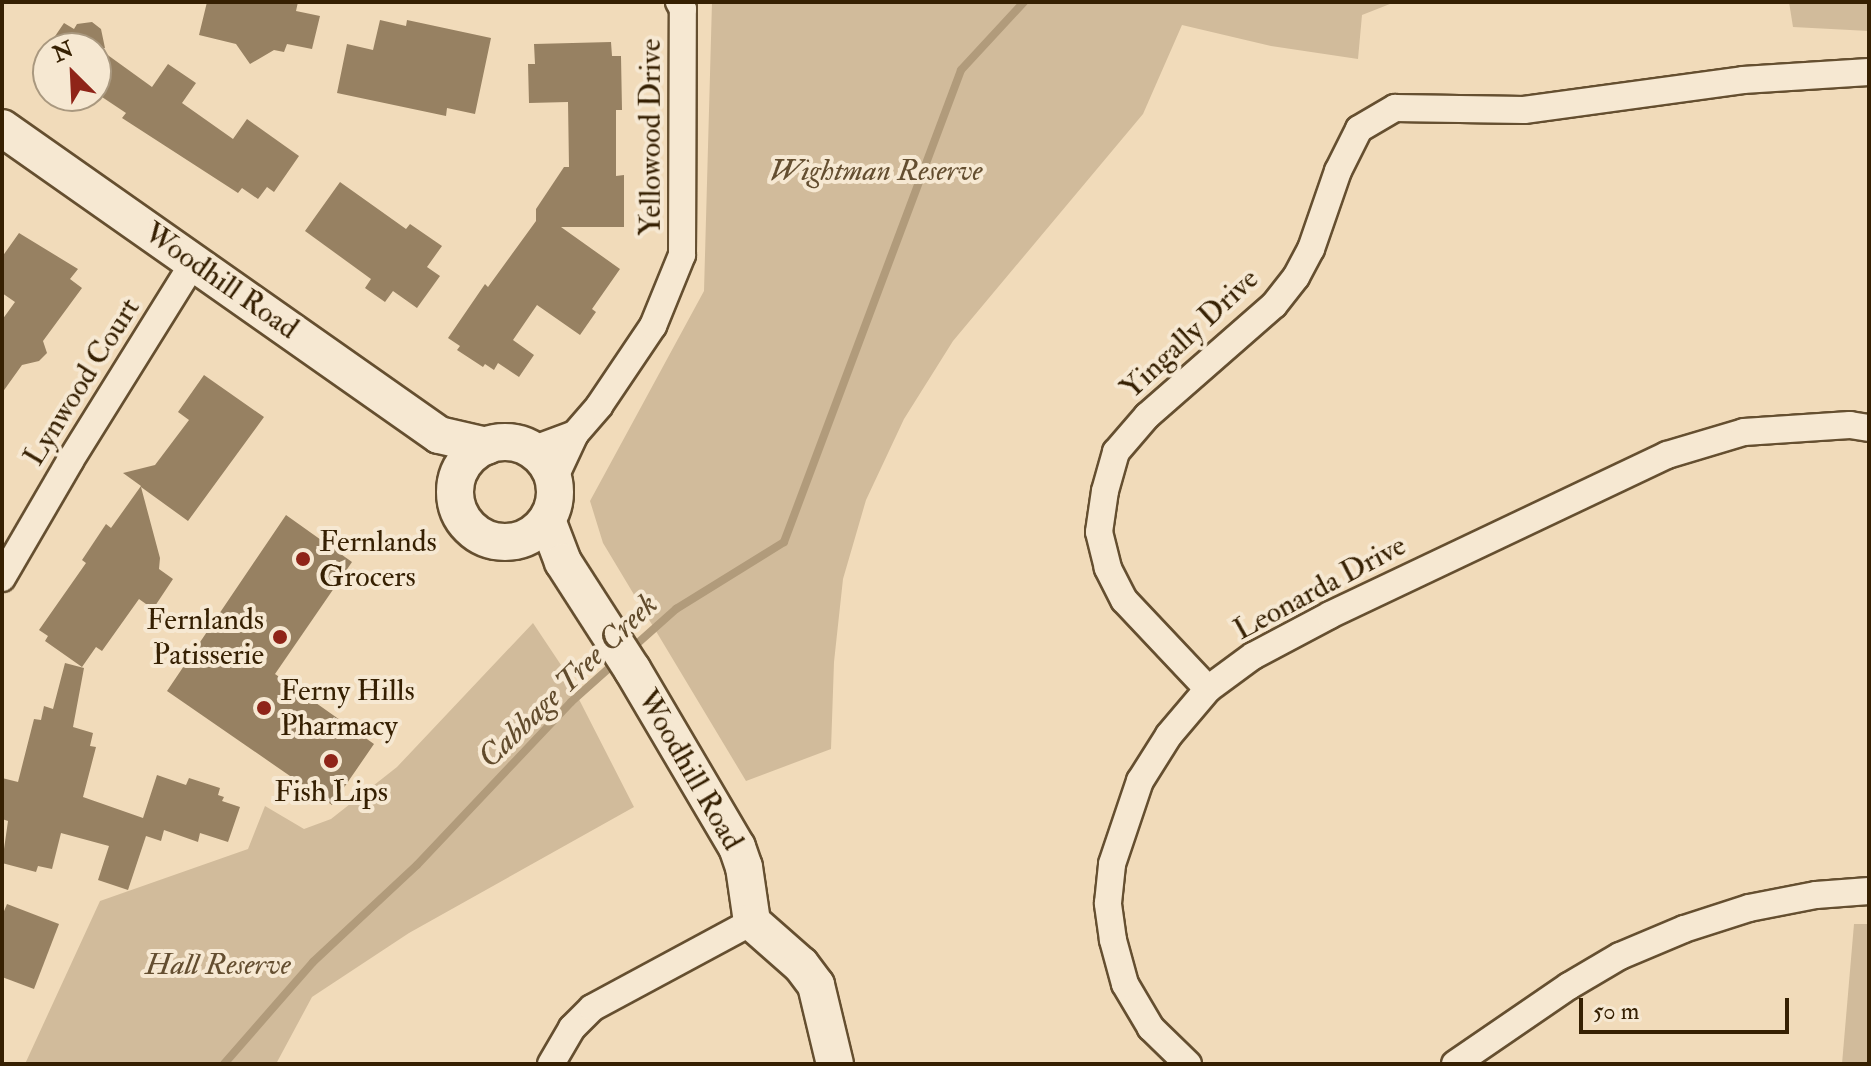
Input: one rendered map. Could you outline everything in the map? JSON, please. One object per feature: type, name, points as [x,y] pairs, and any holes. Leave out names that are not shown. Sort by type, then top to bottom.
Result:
[{"type":"street","name":"Yellowood Drive","points":[[554,479],[575,434],[599,406],[653,326],[682,255],[683,9],[679,2]]},
{"type":"street","name":"Yingally Drive","points":[[1208,689],[1124,600],[1108,568],[1099,532],[1105,491],[1116,452],[1147,416],[1274,305],[1296,277],[1311,249],[1338,171],[1359,129],[1395,108],[1524,110],[1743,80],[1869,72]]},
{"type":"street","name":"Woodhill Road","points":[[2,128],[439,435],[487,446],[502,442],[532,450]]},
{"type":"street","name":"Lynwood Court","points":[[2,578],[70,461],[194,262]]},
{"type":"street","name":"Leonarda Drive","points":[[1188,1064],[1151,1028],[1125,984],[1113,940],[1108,903],[1112,864],[1140,781],[1169,735],[1208,689],[1253,656],[1330,615],[1667,455],[1744,432],[1850,425],[1869,428]]},
{"type":"street","name":"Yellowood Drive","points":[[532,450],[575,434]]},
{"type":"street","name":"Woodhill Road","points":[[439,435],[459,471]]},
{"type":"street","points":[[487,446],[475,452],[459,471],[454,495],[456,507],[471,530],[497,542],[536,529],[553,507],[554,479],[542,458],[532,450]]},
{"type":"street","name":"Woodhill Road","points":[[536,529],[563,562],[632,669],[737,847],[744,867],[752,922]]},
{"type":"street","points":[[1455,1064],[1569,986],[1620,956],[1684,929],[1749,908],[1816,895],[1869,891]]},
{"type":"street","points":[[551,1064],[572,1028],[592,1008],[752,922],[801,965],[816,985],[835,1064]]},
{"type":"green space","name":"Wightman Reserve","points":[[712,2],[1395,2],[1362,15],[1358,59],[1271,46],[1182,25],[1143,114],[953,341],[904,419],[866,500],[843,579],[834,662],[831,749],[746,781],[603,543],[590,501],[704,291]]},
{"type":"green space","points":[[1789,2],[1869,2],[1869,31],[1793,27]]},
{"type":"green space","name":"Hall Reserve","points":[[533,623],[563,668],[634,807],[409,933],[312,997],[276,1064],[25,1064],[100,901],[248,849],[265,806],[304,829],[331,819],[397,767]]},
{"type":"green space","points":[[1854,924],[1869,924],[1869,1064],[1842,1064]]},
{"type":"building","points":[[207,2],[298,2],[296,11],[320,16],[312,49],[287,44],[284,52],[274,50],[250,64],[236,44],[199,35]]},
{"type":"building","points":[[380,20],[406,26],[407,20],[491,38],[475,114],[447,108],[446,116],[337,93],[347,44],[373,50]]},
{"type":"building","points":[[92,22],[102,32],[58,32],[64,23],[74,29],[77,24]]},
{"type":"building","points":[[611,42],[612,56],[621,56],[622,110],[616,110],[616,176],[624,175],[624,227],[561,227],[620,269],[592,309],[596,312],[580,335],[537,305],[513,340],[534,355],[519,377],[498,363],[494,370],[485,364],[483,367],[457,350],[460,346],[448,338],[485,284],[488,287],[536,221],[536,209],[564,167],[569,167],[568,102],[529,103],[528,64],[535,64],[534,44]]},
{"type":"building","points":[[112,58],[152,87],[168,64],[196,83],[182,103],[233,139],[247,119],[299,156],[274,192],[267,187],[258,199],[242,188],[238,193],[122,118],[126,113],[112,104]]},
{"type":"building","points":[[340,182],[406,229],[410,224],[442,246],[427,267],[440,276],[417,308],[393,291],[385,302],[365,288],[371,279],[305,231]]},
{"type":"building","points":[[19,233],[78,269],[70,279],[82,288],[43,341],[47,353],[39,361],[22,365],[2,393],[2,320],[15,302],[2,293],[2,257]]},
{"type":"building","points":[[204,375],[264,417],[188,521],[141,487],[160,558],[159,569],[173,579],[153,609],[139,599],[102,651],[96,647],[82,667],[45,641],[48,636],[39,630],[86,563],[82,560],[106,524],[111,528],[141,486],[123,473],[155,465],[189,420],[178,412]]},
{"type":"building","points":[[286,515],[352,562],[275,674],[374,744],[332,805],[167,691]]},
{"type":"building","points":[[65,663],[84,668],[73,727],[93,733],[90,746],[96,747],[83,797],[143,818],[157,775],[186,785],[189,778],[220,788],[218,795],[224,797],[222,801],[240,807],[228,842],[200,833],[198,842],[164,830],[161,841],[146,836],[128,890],[98,880],[109,846],[61,833],[52,869],[38,866],[36,872],[2,863],[8,821],[2,819],[2,778],[18,782],[34,719],[41,720],[44,706],[53,709]]},
{"type":"building","points":[[7,904],[59,924],[34,989],[2,977],[2,916]]},
{"type":"waterway","name":"Cabbage Tree Creek","points":[[630,650],[676,609],[784,542],[961,70],[1024,2]]},
{"type":"waterway","name":"Cabbage Tree Creek","points":[[224,1064],[313,962],[417,865],[571,702],[617,661]]},
{"type":"place","name":"Fernlands Grocers","points":[[303,559]]},
{"type":"place","name":"Fernlands Patisserie","points":[[280,637]]},
{"type":"place","name":"Ferny Hills Pharmacy","points":[[264,708]]},
{"type":"place","name":"Fish Lips","points":[[331,761]]}]
